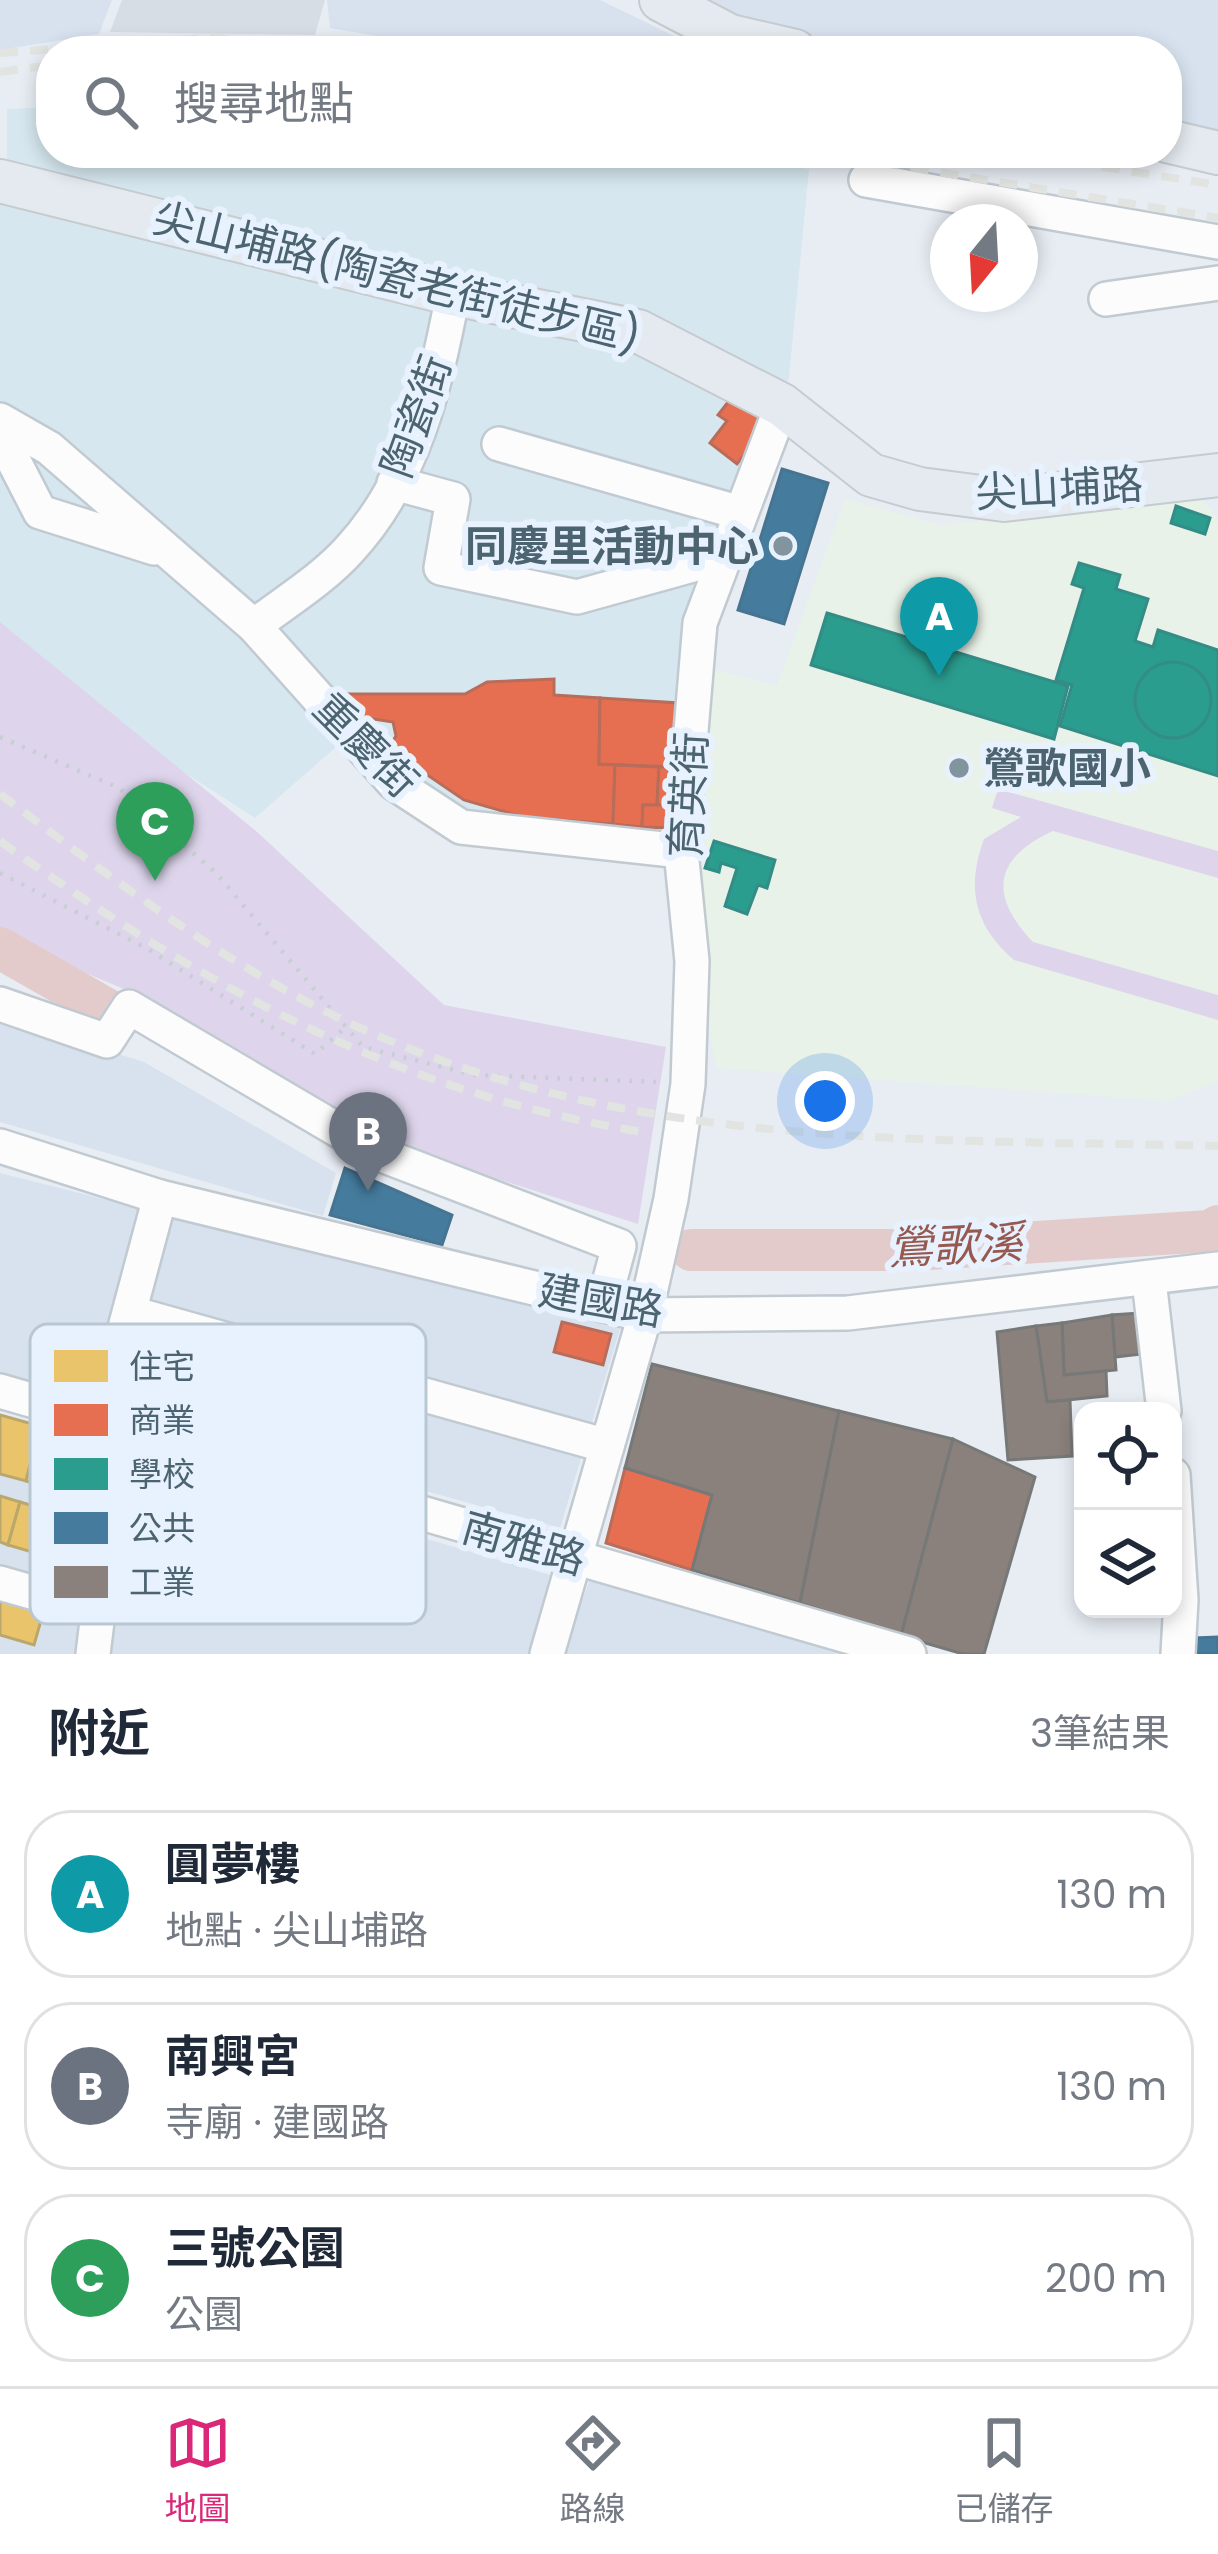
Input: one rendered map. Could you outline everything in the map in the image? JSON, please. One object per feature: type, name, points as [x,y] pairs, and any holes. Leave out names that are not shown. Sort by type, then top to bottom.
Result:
[{"type":"main road","points":[[661,0],[730,36]]},
{"type":"main road","points":[[1182,145],[1218,154]]},
{"type":"main road","name":"尖山埔路(陶瓷老街徒步區)","points":[[0,181],[453,294],[638,331],[782,405]]},
{"type":"main road","name":"尖山埔路","points":[[782,405],[871,475],[920,489],[1004,500],[1218,475]]},
{"type":"street","points":[[866,180],[1218,242]]},
{"type":"street","points":[[1106,298],[1218,283]]},
{"type":"street","name":"陶瓷街","points":[[254,626],[349,550],[408,462],[439,370],[453,294]]},
{"type":"street","name":"育英街","points":[[645,1315],[671,1199],[688,1084],[692,961],[681,851],[700,623],[782,405]]},
{"type":"street","name":"重慶街","points":[[0,420],[49,448],[254,626],[394,783],[461,826],[681,851]]},
{"type":"street","name":"重慶街","points":[[0,434],[40,512],[169,553]]},
{"type":"street","points":[[499,444],[741,513]]},
{"type":"street","points":[[394,483],[453,500],[441,568],[577,597],[725,556]]},
{"type":"street","points":[[0,1004],[107,1041],[129,1007],[377,1153],[619,1246],[603,1305]]},
{"type":"street","name":"建國路","points":[[0,1146],[160,1197],[645,1315],[848,1313],[1214,1275]]},
{"type":"street","points":[[130,1324],[160,1197]]},
{"type":"street","points":[[1149,1280],[1163,1402]]},
{"type":"street","points":[[131,1313],[170,1324]]},
{"type":"street","points":[[547,1654],[645,1315]]},
{"type":"street","name":"南雅路","points":[[0,1391],[30,1400]]},
{"type":"street","points":[[426,1395],[607,1446]]},
{"type":"street","points":[[1175,1510],[1181,1600],[1178,1654]]},
{"type":"street","name":"南雅路","points":[[426,1514],[909,1654]]},
{"type":"street","points":[[0,1583],[30,1592]]},
{"type":"street","points":[[93,1654],[96,1624]]},
{"type":"path","points":[[0,737],[119,788],[216,873],[363,1047],[474,1075],[688,1084]]},
{"type":"path","points":[[0,873],[146,949],[315,1054],[346,1027]]},
{"type":"shaded area","points":[[0,0],[112,0],[99,34],[36,36],[36,44],[0,50]]},
{"type":"shaded area","points":[[122,0],[325,0],[315,35],[110,32]]},
{"type":"shaded area","points":[[327,0],[600,0],[674,36],[376,36],[330,28]]},
{"type":"shaded area","points":[[698,0],[1218,0],[1218,131],[1182,123],[1182,36],[794,36],[758,27]]},
{"type":"shaded area","points":[[36,108],[36,168],[809,169],[789,378],[689,620],[673,838],[462,816],[350,735],[255,818],[115,728],[0,623],[0,195],[7,194],[7,109]]},
{"type":"shaded area","name":"鶯歌國小","points":[[1200,496],[1218,519],[1218,1081],[1168,1101],[717,1068],[703,1003],[694,849],[705,668],[777,686],[845,499],[940,525]]},
{"type":"shaded area","points":[[0,622],[256,831],[444,1005],[666,1047],[638,1224],[373,1139],[160,1004],[45,956],[0,930]]},
{"type":"shaded area","points":[[998,789],[1218,851],[1218,878],[1053,831],[1019,853],[1004,879],[1004,893],[1009,909],[1033,942],[1218,995],[1218,1020],[1014,960],[1000,947],[982,920],[975,890],[984,839],[1021,817],[992,808]]},
{"type":"shaded area","points":[[0,1017],[144,1062],[336,1173],[323,1216],[0,1122]]},
{"type":"shaded area","points":[[0,1173],[620,1329],[560,1528],[426,1491],[426,1324],[30,1324],[30,1382],[0,1374]]},
{"type":"shaded area","points":[[0,1414],[30,1423],[30,1624],[426,1624],[426,1539],[550,1575],[528,1654],[0,1654]]},
{"type":"shaded area","points":[[590,1579],[848,1654],[563,1654]]},
{"type":"building: 住宅","points":[[0,1415],[30,1423],[30,1465],[26,1481],[0,1474]]},
{"type":"building: 住宅","points":[[0,1496],[20,1502],[8,1545],[0,1542]]},
{"type":"building: 住宅","points":[[20,1502],[30,1505],[30,1551],[8,1545]]},
{"type":"building: 住宅","points":[[0,1590],[30,1598],[30,1624],[40,1624],[34,1645],[0,1635]]},
{"type":"building: 商業","points":[[732,397],[768,424],[737,464],[710,443],[727,421],[718,415]]},
{"type":"building: 商業","points":[[554,679],[554,695],[600,698],[599,764],[615,765],[613,824],[523,817],[464,800],[388,748],[396,736],[393,722],[348,715],[346,694],[465,694],[487,682]]},
{"type":"building: 商業","points":[[600,698],[679,703],[674,767],[599,764]]},
{"type":"building: 商業","points":[[615,765],[659,767],[657,805],[643,805],[642,827],[613,824]]},
{"type":"building: 商業","points":[[659,767],[674,767],[671,805],[657,805]]},
{"type":"building: 商業","points":[[643,805],[671,805],[670,828],[642,827]]},
{"type":"building: 商業","points":[[562,1322],[611,1334],[603,1365],[554,1352]]},
{"type":"building: 商業","points":[[625,1468],[712,1495],[692,1570],[606,1543]]},
{"type":"building: 學校","points":[[1176,506],[1210,518],[1205,534],[1171,523]]},
{"type":"building: 學校","points":[[1079,563],[1120,575],[1116,589],[1148,599],[1135,641],[1153,647],[1158,630],[1218,650],[1218,776],[1060,726],[1072,685],[1056,680],[1084,588],[1072,584]]},
{"type":"building: 學校","points":[[827,613],[1068,686],[1054,739],[811,665]]},
{"type":"building: 學校","points":[[1173,662],[1200,673],[1211,700],[1200,727],[1173,738],[1146,727],[1135,700],[1146,673]]},
{"type":"building: 學校","points":[[714,841],[775,860],[767,888],[758,885],[747,914],[725,906],[737,868],[721,863],[719,872],[705,868]]},
{"type":"building: 公共","name":"同慶里活動中心","points":[[782,469],[828,483],[784,624],[738,610]]},
{"type":"building: 公共","points":[[345,1168],[452,1215],[442,1245],[330,1215]]},
{"type":"building: 公共","points":[[1218,1637],[1218,1654],[1195,1654],[1195,1638]]},
{"type":"building: 工業","points":[[1139,1313],[1142,1354],[1115,1357],[1112,1315]]},
{"type":"building: 工業","points":[[1112,1315],[1116,1370],[1064,1375],[1062,1323]]},
{"type":"building: 工業","points":[[1062,1323],[1064,1375],[1106,1371],[1107,1396],[1047,1402],[1036,1326]]},
{"type":"building: 工業","points":[[1036,1326],[1047,1402],[1070,1400],[1072,1456],[1008,1460],[997,1332]]},
{"type":"building: 工業","points":[[652,1364],[839,1411],[800,1603],[692,1570],[712,1495],[625,1468]]},
{"type":"building: 工業","points":[[839,1411],[953,1439],[901,1636],[800,1603]]},
{"type":"building: 工業","points":[[953,1439],[1035,1477],[984,1654],[963,1654],[901,1636]]},
{"type":"waterway","name":"鶯歌溪","points":[[0,948],[110,1011]]},
{"type":"waterway","name":"鶯歌溪","points":[[691,1250],[913,1250],[1209,1231],[1218,1226]]},
{"type":"railway","points":[[0,53],[36,50]]},
{"type":"railway","points":[[0,72],[36,67]]},
{"type":"railway","points":[[913,168],[1218,218]]},
{"type":"railway","points":[[1109,168],[1218,185]]},
{"type":"railway","points":[[0,794],[132,892],[270,981],[367,1031],[469,1070],[573,1098],[679,1118],[786,1130],[894,1138],[1218,1146]]},
{"type":"railway","points":[[0,841],[152,943],[307,1027],[470,1091],[649,1133]]},
{"type":"place","name":"同慶里活動中心","points":[[783,546]]},
{"type":"place","name":"圓夢樓","points":[[939,676]]},
{"type":"place","name":"鶯歌國小","points":[[959,768]]},
{"type":"place","name":"三號公園","points":[[155,881]]},
{"type":"place","name":"南興宮","points":[[368,1191]]}]
